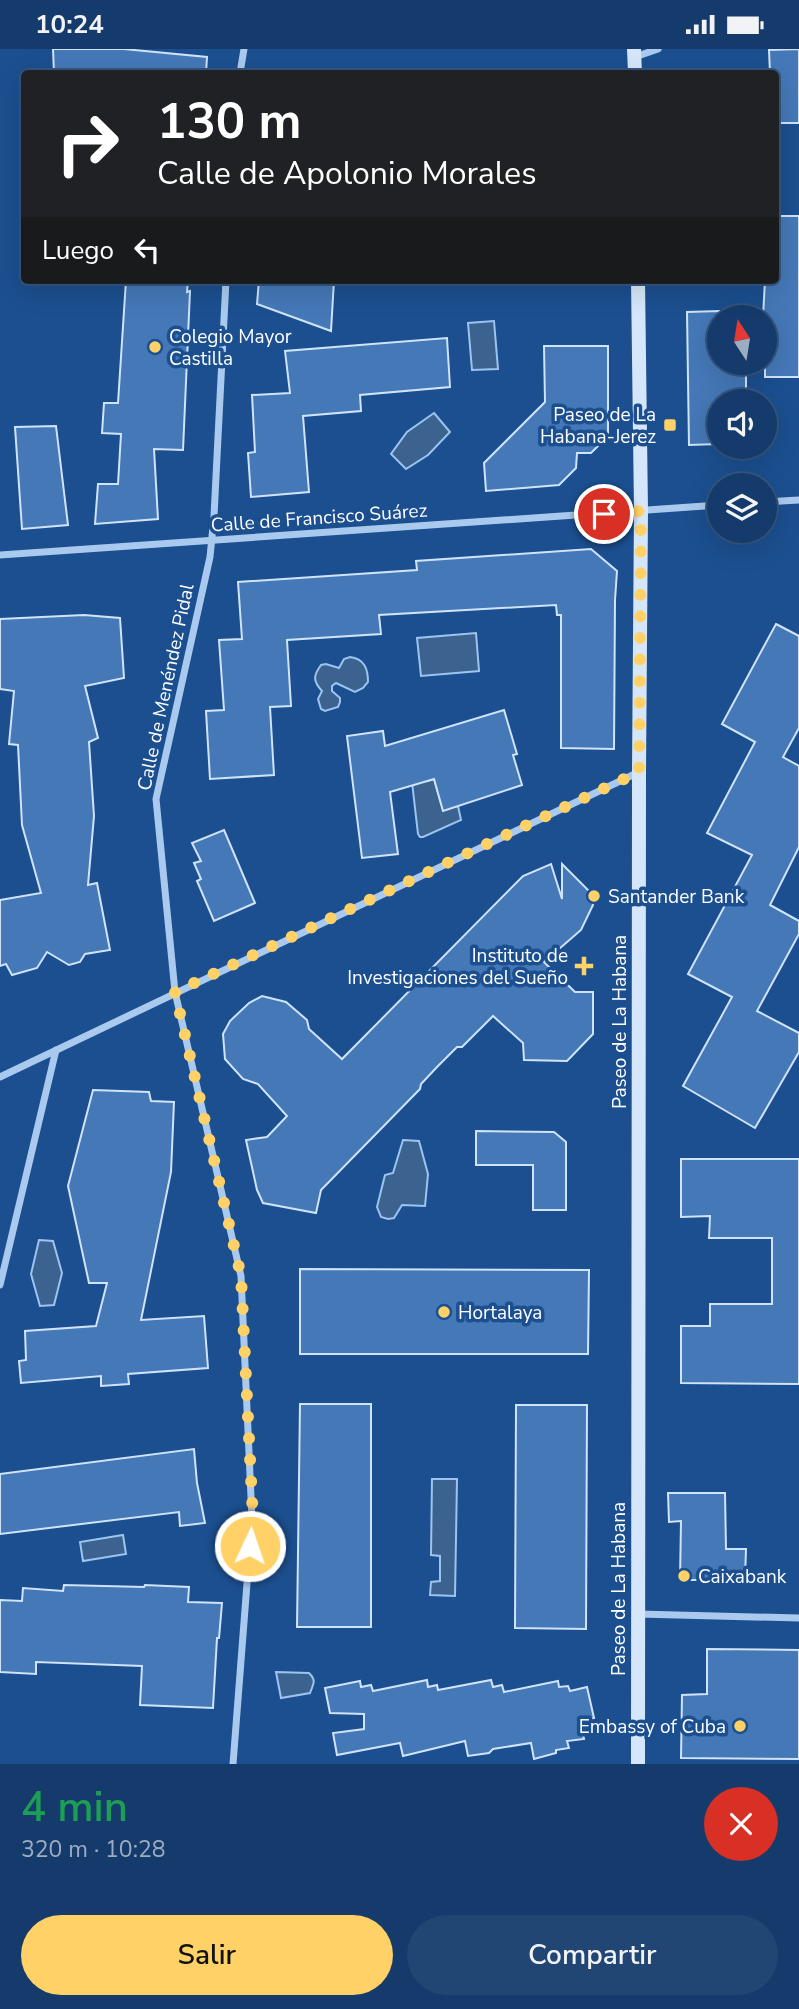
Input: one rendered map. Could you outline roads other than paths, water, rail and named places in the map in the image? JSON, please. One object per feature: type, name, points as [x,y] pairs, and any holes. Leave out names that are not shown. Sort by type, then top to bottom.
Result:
[{"type":"street","points":[[240,70],[244,49]]},
{"type":"street","points":[[634,53],[658,49]]},
{"type":"street","name":"Calle de Menéndez Pidal","points":[[226,284],[209,564],[156,799],[175,992],[241,1276],[253,1519],[233,1764]]},
{"type":"street","name":"Paseo de La Habana","points":[[638,284],[641,511],[638,1764]]},
{"type":"street","points":[[777,501],[799,500]]},
{"type":"street","name":"Calle de Francisco Suárez","points":[[0,555],[707,506]]},
{"type":"street","points":[[0,1077],[639,772]]},
{"type":"street","points":[[0,1285],[56,1050]]},
{"type":"street","points":[[637,1614],[799,1618]]},
{"type":"water","points":[[494,321],[498,369],[472,370],[468,323]]},
{"type":"water","points":[[434,413],[450,432],[428,455],[406,469],[391,454],[407,432]]},
{"type":"water","points":[[476,633],[479,671],[421,676],[417,638]]},
{"type":"water","points":[[350,657],[364,665],[368,682],[355,692],[336,683],[332,686],[332,691],[340,698],[338,707],[325,711],[321,709],[318,699],[322,691],[315,678],[318,669],[326,664],[339,668],[344,659]]},
{"type":"water","points":[[427,777],[428,781],[434,779],[443,810],[458,806],[461,820],[420,837],[412,782]]},
{"type":"water","points":[[403,1140],[419,1141],[428,1174],[425,1206],[402,1205],[394,1218],[388,1219],[381,1217],[377,1207],[385,1175],[393,1173]]},
{"type":"water","points":[[39,1240],[53,1241],[62,1273],[54,1305],[40,1306],[31,1274]]},
{"type":"water","points":[[432,1479],[457,1479],[455,1596],[430,1595],[431,1582],[440,1581],[440,1556],[431,1555]]},
{"type":"water","points":[[123,1535],[126,1554],[83,1561],[80,1542]]},
{"type":"water","points":[[276,1672],[309,1673],[314,1680],[310,1693],[281,1698]]},
{"type":"place","name":"Colegio Mayor Castilla","points":[[155,347]]},
{"type":"place","name":"Paseo de La Habana-Jerez","points":[[670,425]]},
{"type":"place","name":"Santander Bank","points":[[594,896]]},
{"type":"place","name":"Instituto de Investigaciones del Sueño","points":[[584,966]]},
{"type":"place","name":"Hortalaya","points":[[444,1312]]},
{"type":"place","name":"Caixabank","points":[[684,1576]]},
{"type":"place","name":"Embassy of Cuba","points":[[740,1726]]}]
